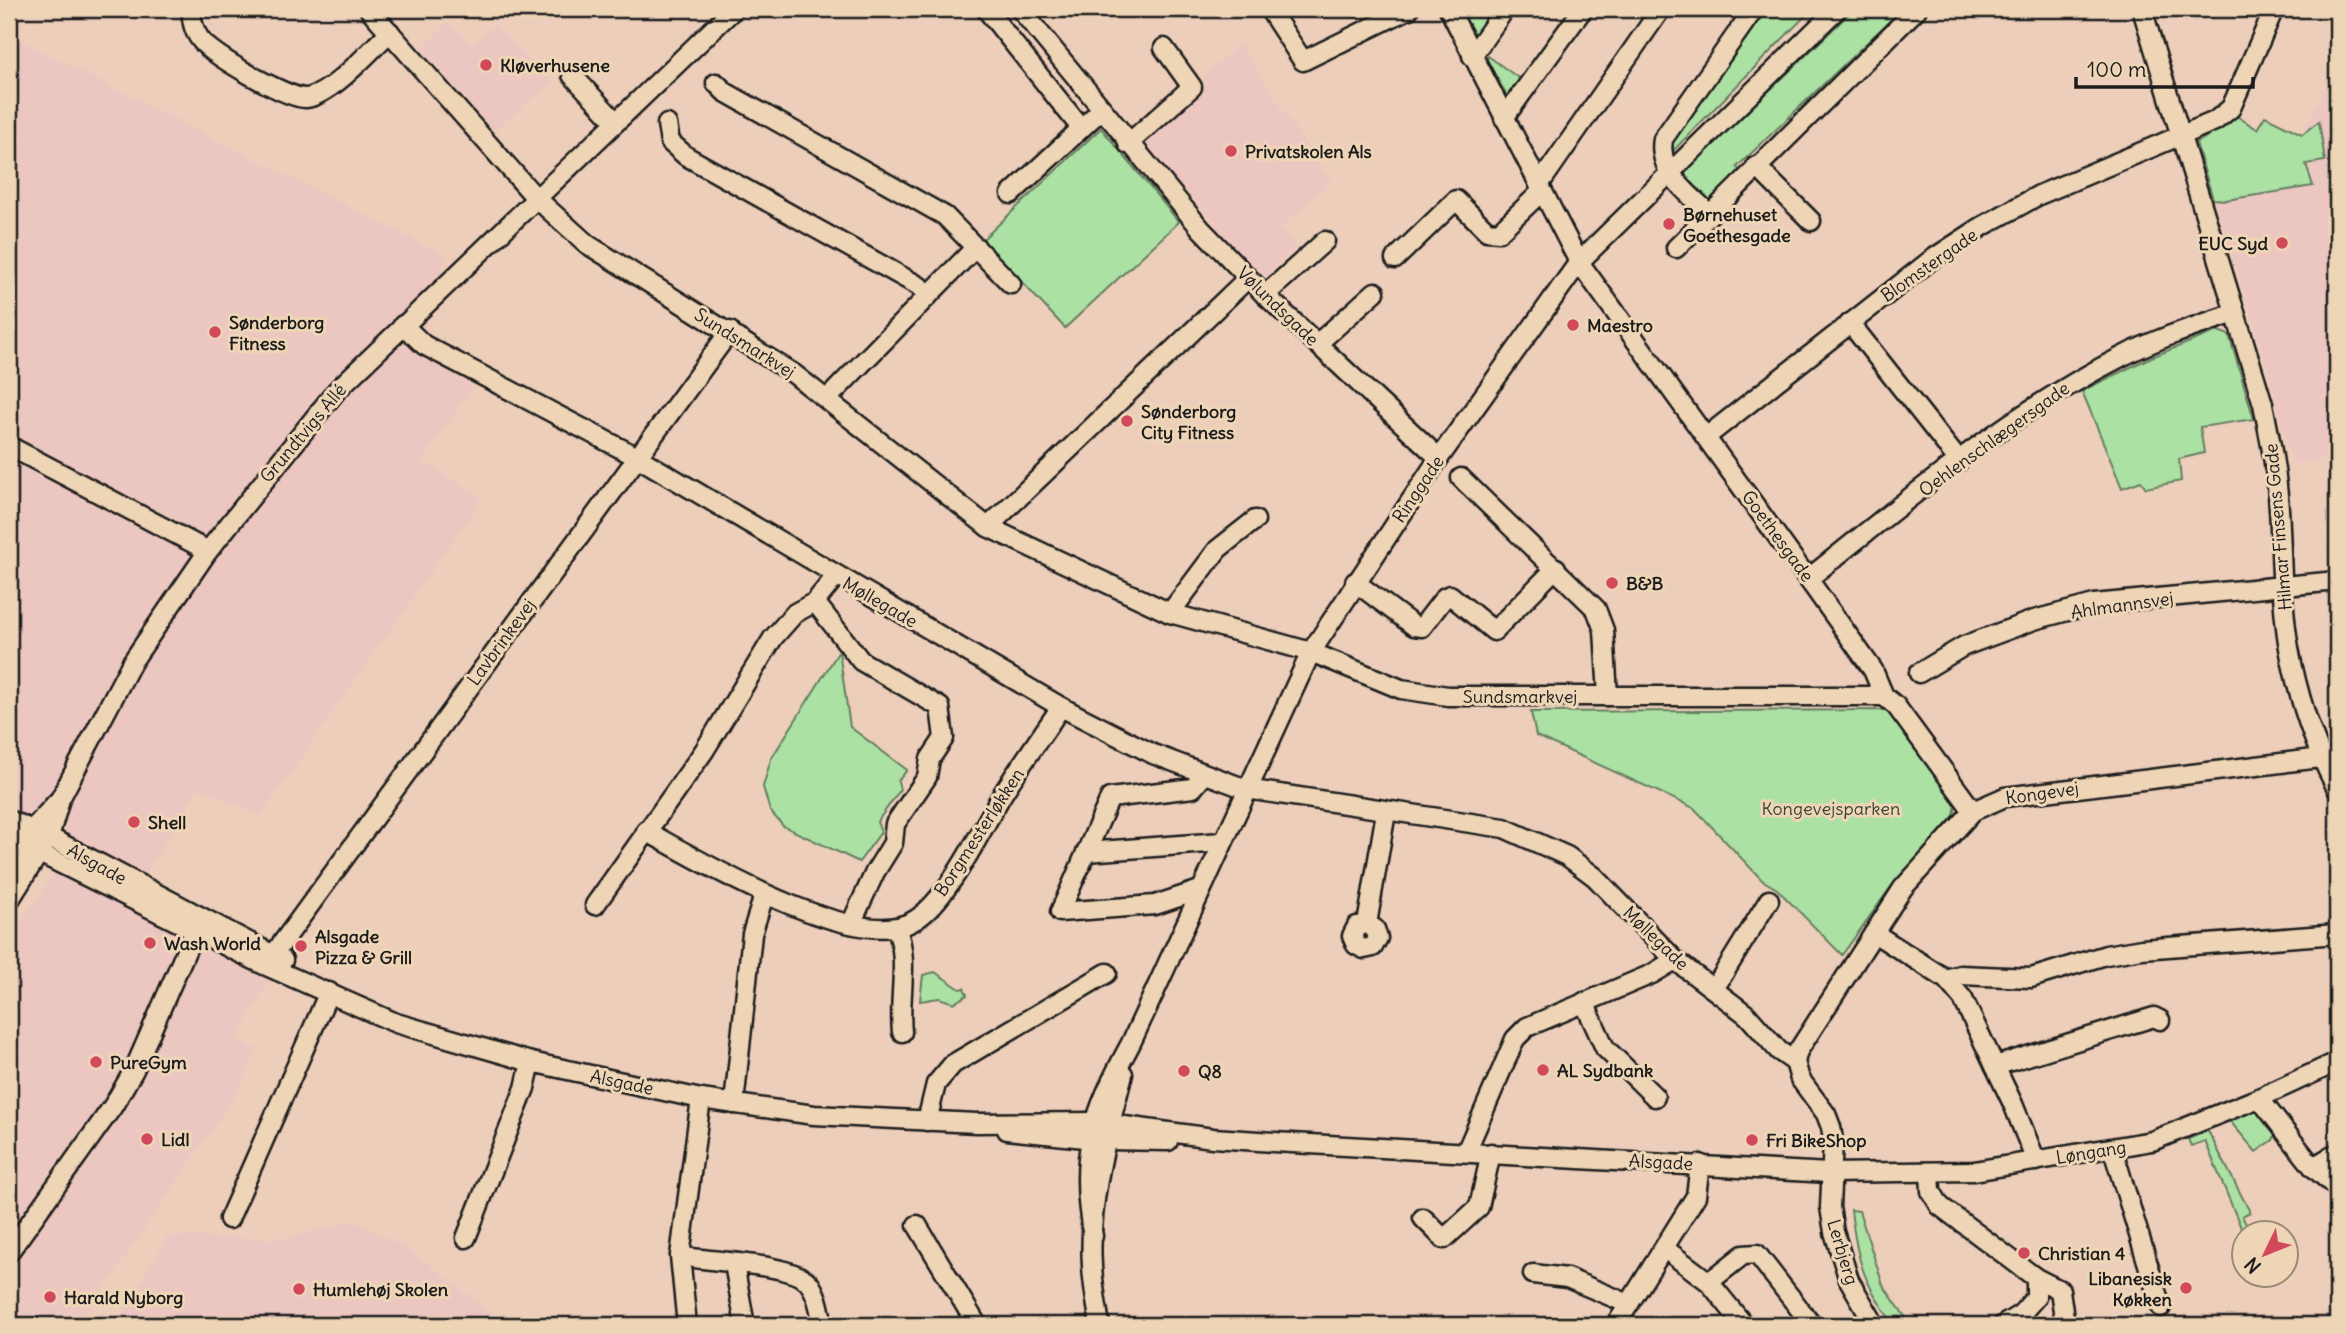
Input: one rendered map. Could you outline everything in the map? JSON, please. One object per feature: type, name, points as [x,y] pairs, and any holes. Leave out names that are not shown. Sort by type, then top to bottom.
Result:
[{"type":"street","points":[[191,9],[193,25],[201,42],[288,95],[307,98],[326,91],[390,32]]},
{"type":"street","name":"Sundsmarkvej","points":[[369,9],[536,198],[587,244],[617,265],[730,331],[828,398],[988,527],[1170,613],[1311,652],[1401,689],[1422,693],[1448,696],[1884,696]]},
{"type":"street","name":"Grundtvigs Allé","points":[[9,901],[45,845],[60,799],[132,662],[208,551],[337,390],[734,9]]},
{"type":"street","points":[[986,9],[1081,128]]},
{"type":"street","name":"Vølundsgade","points":[[1020,9],[1200,229],[1265,295],[1439,458]]},
{"type":"street","points":[[1269,9],[1303,61],[1382,15],[1409,9]]},
{"type":"street","name":"Goethesgade","points":[[1449,9],[1579,262],[1872,670],[1884,696],[1896,706],[1973,811]]},
{"type":"street","points":[[1472,56],[1505,9]]},
{"type":"street","points":[[1504,118],[1583,9]]},
{"type":"street","points":[[1395,259],[1456,200],[1487,231],[1499,232],[1540,188],[1661,9]]},
{"type":"street","points":[[1709,214],[1668,172],[1660,155],[1663,139],[1754,9]]},
{"type":"street","name":"Ringgade","points":[[1100,1325],[1092,1266],[1093,1236],[1085,1198],[1100,1131],[1131,1044],[1311,652],[1439,458],[1579,262],[1837,9]]},
{"type":"street","points":[[1676,248],[1917,9]]},
{"type":"street","name":"Hilmar Finsens Gade","points":[[2142,9],[2179,137],[2263,404],[2273,452],[2288,646],[2299,698],[2329,757],[2337,789]]},
{"type":"street","name":"Blomstergade","points":[[1706,437],[1931,260],[1983,226],[2039,195],[2205,127],[2231,108],[2274,9]]},
{"type":"street","points":[[1128,144],[1192,87],[1164,48]]},
{"type":"street","points":[[572,75],[616,122]]},
{"type":"street","points":[[716,83],[725,92],[945,216],[1011,284]]},
{"type":"street","points":[[1011,194],[1101,110]]},
{"type":"street","points":[[667,124],[670,142],[686,156],[919,286],[928,296]]},
{"type":"street","points":[[1756,166],[1811,221]]},
{"type":"street","points":[[1265,295],[1325,241]]},
{"type":"street","points":[[828,398],[976,247]]},
{"type":"street","points":[[988,527],[1248,278]]},
{"type":"street","points":[[1317,344],[1375,292]]},
{"type":"street","name":"Oehlenschlægersgade","points":[[1808,579],[1959,461],[2073,383],[2174,333],[2235,313]]},
{"type":"street","points":[[1850,323],[1959,461]]},
{"type":"street","name":"Møllegade","points":[[403,325],[424,345],[637,457],[1061,707],[1153,754],[1246,789],[1504,828],[1567,856],[1595,877],[1675,960],[1747,1015],[1779,1051],[1795,1062],[1800,1079],[1826,1114],[1831,1127],[1833,1141],[1829,1173]]},
{"type":"street","name":"Lavbrinkevej","points":[[274,954],[730,331]]},
{"type":"street","points":[[9,446],[208,551]]},
{"type":"street","points":[[1461,478],[1596,610],[1604,630],[1608,696]]},
{"type":"street","points":[[1170,613],[1218,549],[1255,520]]},
{"type":"street","points":[[1355,582],[1414,626],[1422,627],[1445,597],[1450,596],[1494,631],[1556,568]]},
{"type":"street","points":[[595,905],[704,751],[773,638],[795,613],[815,602],[836,576]]},
{"type":"street","name":"Ahlmannsvej","points":[[1919,673],[1964,646],[2034,620],[2094,604],[2337,581]]},
{"type":"street","points":[[815,602],[861,661],[940,707],[944,738],[930,759],[927,777],[895,824],[893,843],[863,895],[851,924]]},
{"type":"street","name":"Borgmesterløkken","points":[[896,928],[914,921],[941,895],[1006,789],[1061,707]]},
{"type":"street","name":"Kongevej","points":[[1795,1062],[1798,1052],[1903,888],[1973,811],[2005,797],[2329,757]]},
{"type":"street","points":[[1200,890],[1155,905],[1060,912],[1110,798],[1193,788],[1205,774]]},
{"type":"street","name":"Grundtvigs Allé","points":[[9,877],[23,837],[60,799]]},
{"type":"street","points":[[1367,924],[1385,812]]},
{"type":"street","points":[[9,820],[23,837]]},
{"type":"street","points":[[9,828],[23,837],[45,845]]},
{"type":"street","points":[[646,831],[764,895],[851,924],[896,928],[903,943],[899,1008],[902,1032]]},
{"type":"street","points":[[1086,852],[1222,842]]},
{"type":"street","name":"Alsgade","points":[[45,845],[198,925],[274,954],[329,992]]},
{"type":"street","name":"Alsgade","points":[[45,845],[127,881],[262,964],[407,1026],[531,1062],[701,1099],[814,1115],[976,1123],[1020,1132],[1100,1131],[1829,1173]]},
{"type":"street","points":[[734,1104],[752,934],[764,895]]},
{"type":"street","points":[[1714,989],[1769,900]]},
{"type":"street","points":[[9,1252],[113,1106],[134,1070],[198,925]]},
{"type":"street","points":[[1874,933],[1946,979],[1963,999],[2036,1161]]},
{"type":"street","points":[[1946,979],[1961,975],[2031,978],[2106,955],[2142,949],[2337,934]]},
{"type":"street","points":[[1466,1152],[1516,1040],[1536,1021],[1652,974],[1675,960]]},
{"type":"street","points":[[926,1121],[936,1084],[953,1064],[1107,973]]},
{"type":"street","points":[[229,1219],[329,992]]},
{"type":"street","points":[[1584,1002],[1605,1048],[1655,1097]]},
{"type":"street","points":[[1995,1066],[2154,1017],[2160,1020]]},
{"type":"street","points":[[466,1238],[525,1088],[531,1062]]},
{"type":"street","name":"Løngang","points":[[1829,1173],[1974,1171],[2113,1150],[2152,1141],[2259,1098],[2337,1062]]},
{"type":"street","points":[[2259,1098],[2313,1167],[2337,1188]]},
{"type":"street","points":[[687,1325],[681,1256],[684,1210],[701,1099]]},
{"type":"street","points":[[2113,1150],[2161,1307]]},
{"type":"street","points":[[1423,1218],[1444,1239],[1479,1207],[1492,1153]]},
{"type":"street","points":[[2313,1167],[2337,1153]]},
{"type":"street","points":[[1616,1325],[1696,1196],[1700,1181],[1700,1164]]},
{"type":"street","name":"Lerbjerg","points":[[1829,1173],[1830,1207],[1840,1256],[1860,1302],[1875,1325]]},
{"type":"street","points":[[1930,1173],[1931,1191],[1940,1206],[2036,1279],[2060,1290],[2065,1325]]},
{"type":"street","points":[[917,1225],[977,1325]]},
{"type":"street","points":[[1665,1248],[1709,1282],[1744,1325]]},
{"type":"street","points":[[1709,1282],[1743,1255],[1757,1254],[1812,1325]]},
{"type":"street","points":[[681,1256],[772,1267],[800,1275],[817,1299],[823,1325]]},
{"type":"street","points":[[734,1264],[745,1325]]},
{"type":"street","points":[[1533,1274],[1567,1278],[1629,1304]]},
{"type":"street","points":[[2003,1325],[2021,1314],[2036,1297],[2036,1279]]},
{"type":"shaded area","name":"Kløverhusene","points":[[449,22],[473,45],[495,25],[552,82],[493,131],[422,48]]},
{"type":"shaded area","points":[[9,35],[446,256],[425,327],[437,364],[473,386],[422,461],[482,499],[261,815],[198,788],[138,887],[25,830],[9,855]]},
{"type":"shaded area","name":"Privatskolen Als","points":[[1239,44],[1331,182],[1280,228],[1296,247],[1264,277],[1218,232],[1213,220],[1177,181],[1172,180],[1159,164],[1161,162],[1141,140],[1192,91],[1196,96],[1203,90],[1197,83]]},
{"type":"shaded area","name":"EUC Syd","points":[[2337,65],[2337,456],[2292,464],[2266,361],[2196,143],[2221,129],[2235,115],[2257,129],[2265,116],[2303,133]]},
{"type":"shaded area","points":[[55,872],[269,980],[237,1038],[257,1050],[238,1091],[79,1325],[9,1325],[9,942]]},
{"type":"shaded area","name":"Humlehøj Skolen","points":[[354,1221],[414,1253],[508,1325],[115,1325],[168,1236],[281,1239]]},
{"type":"green space","points":[[1460,9],[1477,9],[1493,20],[1475,35]]},
{"type":"green space","points":[[1767,9],[1812,9],[1669,155],[1671,145]]},
{"type":"green space","points":[[1854,9],[1902,9],[1737,167],[1743,176],[1715,202],[1696,192],[1685,172]]},
{"type":"green space","points":[[1488,56],[1524,82],[1508,98],[1487,60]]},
{"type":"green space","points":[[2235,115],[2257,129],[2265,116],[2302,134],[2319,121],[2325,161],[2306,164],[2313,186],[2226,200],[2213,199],[2196,143],[2221,129]]},
{"type":"green space","points":[[1101,128],[1179,222],[1065,328],[982,240]]},
{"type":"green space","points":[[2218,331],[2229,335],[2254,419],[2200,427],[2204,453],[2179,459],[2181,481],[2146,488],[2141,481],[2122,488],[2082,391],[2149,358]]},
{"type":"green space","points":[[839,651],[850,727],[907,770],[898,781],[900,790],[877,822],[881,832],[859,862],[783,826],[770,811],[763,787],[771,759]]},
{"type":"green space","name":"Kongevejsparken","points":[[1892,710],[1956,804],[1954,816],[1891,887],[1842,955],[1777,889],[1762,880],[1694,808],[1536,736],[1531,712]]},
{"type":"green space","points":[[935,972],[960,989],[964,988],[967,995],[954,1003],[939,998],[920,1001],[923,975]]},
{"type":"green space","points":[[2253,1109],[2258,1110],[2276,1132],[2273,1140],[2256,1152],[2229,1120]]},
{"type":"green space","points":[[2208,1131],[2250,1212],[2242,1216],[2243,1218],[2237,1218],[2205,1141],[2191,1146],[2188,1139]]},
{"type":"green space","points":[[1851,1210],[1859,1211],[1883,1285],[1911,1325],[1894,1325],[1875,1297],[1859,1258]]},
{"type":"place","name":"Kløverhusene","points":[[486,65]]},
{"type":"place","name":"Privatskolen Als","points":[[1231,151]]},
{"type":"place","name":"Børnehuset Goethesgade","points":[[1669,224]]},
{"type":"place","name":"EUC Syd","points":[[2282,243]]},
{"type":"place","name":"Maestro","points":[[1573,325]]},
{"type":"place","name":"Sønderborg Fitness","points":[[215,332]]},
{"type":"place","name":"Sønderborg City Fitness","points":[[1127,421]]},
{"type":"place","name":"B&B","points":[[1612,583]]},
{"type":"place","name":"Shell","points":[[134,822]]},
{"type":"place","name":"Wash World","points":[[150,943]]},
{"type":"place","name":"Alsgade Pizza & Grill","points":[[301,946]]},
{"type":"place","name":"PureGym","points":[[96,1062]]},
{"type":"place","name":"AL Sydbank","points":[[1543,1070]]},
{"type":"place","name":"Q8","points":[[1184,1071]]},
{"type":"place","name":"Lidl","points":[[147,1139]]},
{"type":"place","name":"Fri BikeShop","points":[[1752,1140]]},
{"type":"place","name":"Christian 4","points":[[2024,1253]]},
{"type":"place","name":"Libanesisk Køkken","points":[[2186,1288]]},
{"type":"place","name":"Humlehøj Skolen","points":[[299,1289]]},
{"type":"place","name":"Harald Nyborg","points":[[50,1297]]}]
